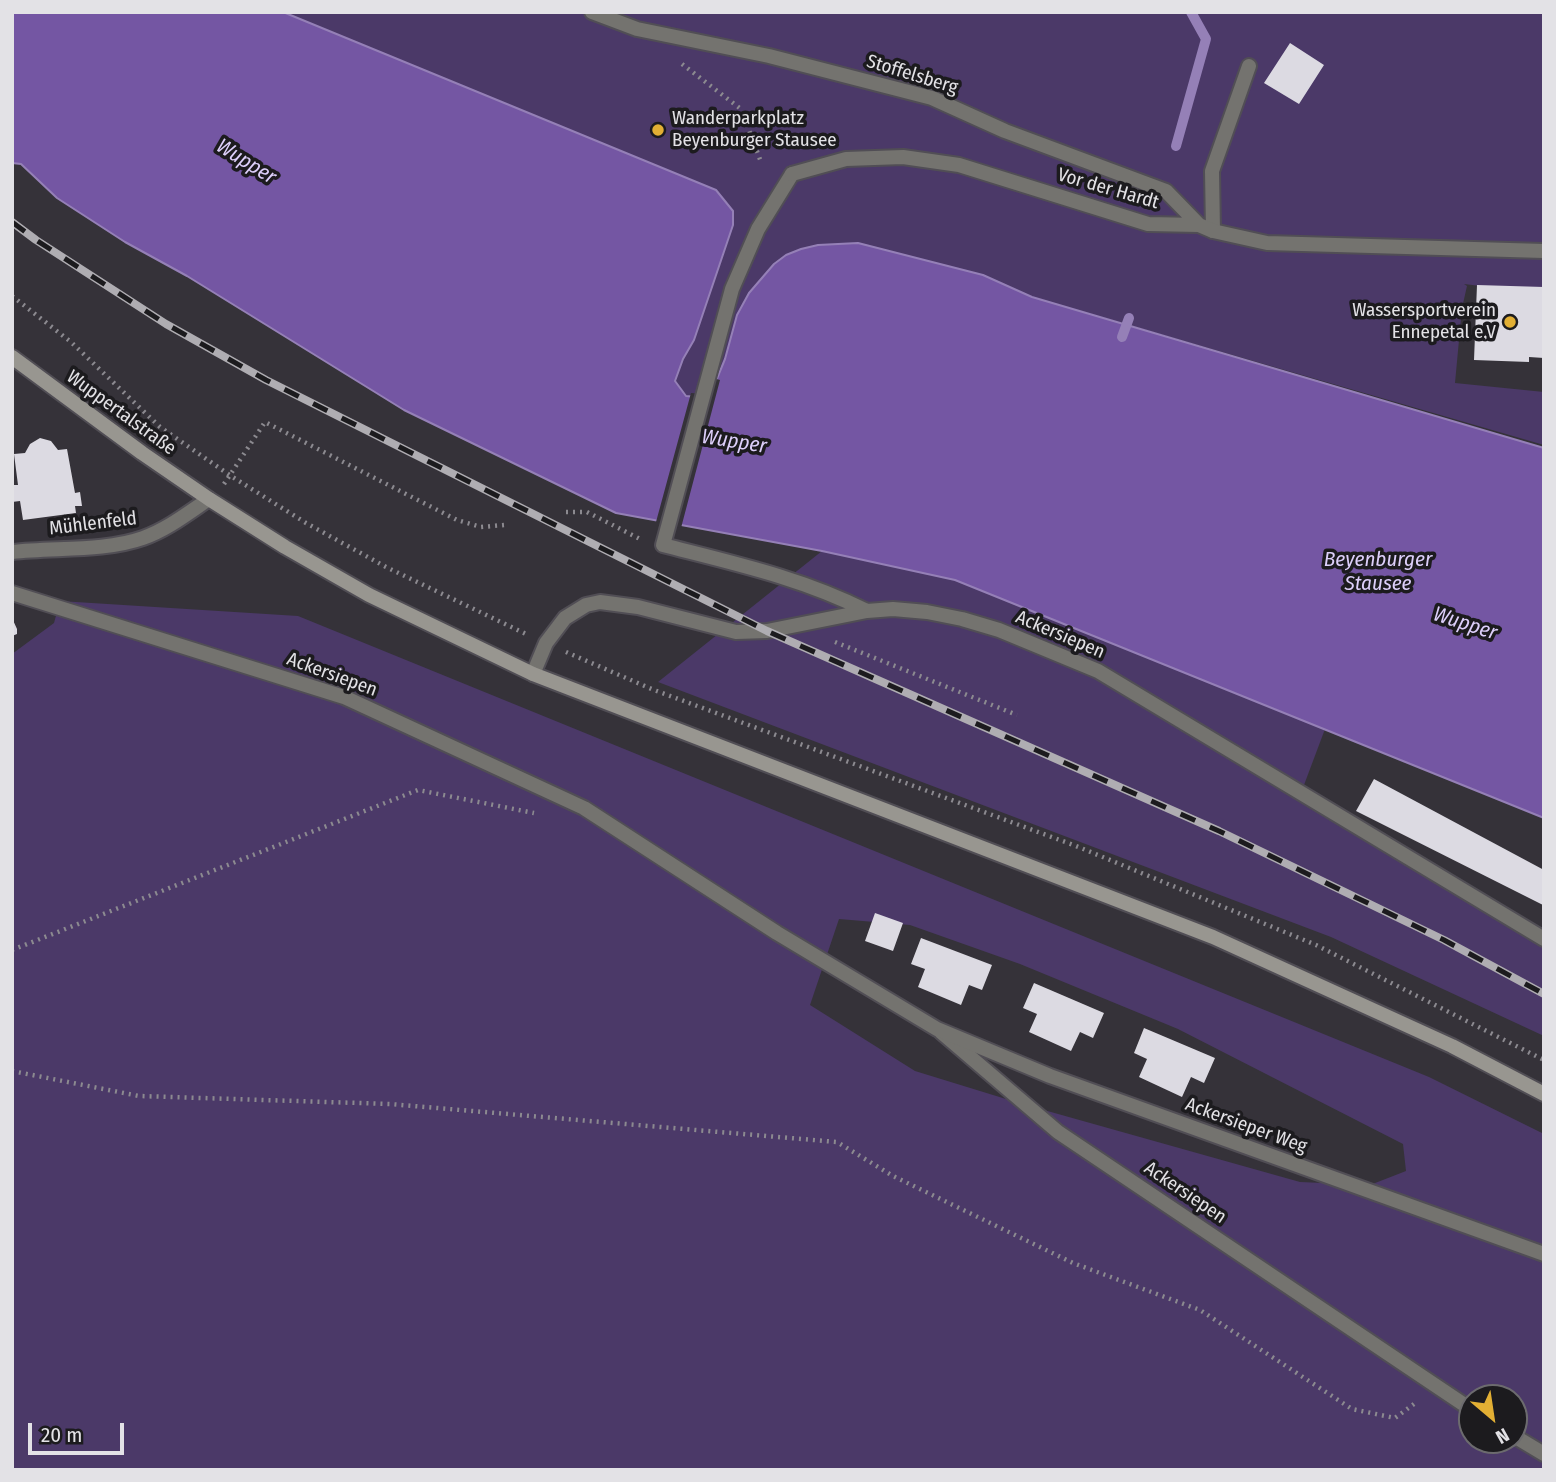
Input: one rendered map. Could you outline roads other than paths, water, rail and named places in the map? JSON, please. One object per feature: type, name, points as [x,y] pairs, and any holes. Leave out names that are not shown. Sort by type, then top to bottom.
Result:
[{"type":"main road","name":"Wuppertalstraße","points":[[12,357],[142,453],[285,547],[369,595],[533,674],[1213,937],[1452,1046],[1544,1094]]},
{"type":"street","name":"Stoffelsberg","points":[[592,12],[637,29],[769,55],[932,98],[1006,131],[1166,191],[1199,225]]},
{"type":"street","points":[[1213,231],[1212,172],[1249,66]]},
{"type":"street","name":"Vor der Hardt","points":[[867,611],[836,595],[776,573],[663,545],[732,289],[758,229],[792,174],[846,159],[903,157],[959,165],[1147,224],[1199,225],[1213,231],[1267,243],[1544,251]]},
{"type":"street","name":"Mühlenfeld","points":[[12,552],[112,544],[142,538],[168,526],[209,499]]},
{"type":"street","name":"Ackersiepen","points":[[12,593],[344,697],[584,808],[777,933],[937,1029],[1058,1132],[1458,1400]]},
{"type":"street","name":"Ackersiepen","points":[[533,674],[546,643],[565,618],[586,605],[600,603],[638,607],[736,632],[767,631],[827,617],[893,609],[962,619],[999,630],[1098,671],[1544,939]]},
{"type":"street","name":"Ackersieper Weg","points":[[937,1029],[1050,1076],[1544,1254]]},
{"type":"street","points":[[1528,1444],[1544,1454]]},
{"type":"water","name":"Beyenburger Stausee","points":[[12,12],[283,12],[716,190],[733,211],[733,225],[694,340],[675,381],[686,396],[709,398],[725,359],[737,315],[749,293],[774,264],[801,249],[818,245],[858,243],[983,275],[1032,297],[1544,448],[1544,818],[955,580],[822,551],[616,513],[404,410],[187,276],[125,242],[57,198],[21,164],[12,163]]},
{"type":"waterway","points":[[1176,146],[1206,39],[1191,12]]},
{"type":"waterway","points":[[1122,337],[1129,318]]},
{"type":"railway","points":[[12,222],[166,324],[266,380],[767,631],[1219,831],[1444,940],[1544,994]]},
{"type":"place","name":"Wanderparkplatz Beyenburger Stausee","points":[[658,130]]},
{"type":"place","name":"Wassersportverein Ennepetal e.V","points":[[1510,322]]},
{"type":"water label","name":"Wupper","points":[[246,162]]},
{"type":"water label","name":"Wupper","points":[[734,442]]},
{"type":"water label","name":"Wupper","points":[[1465,624]]}]
